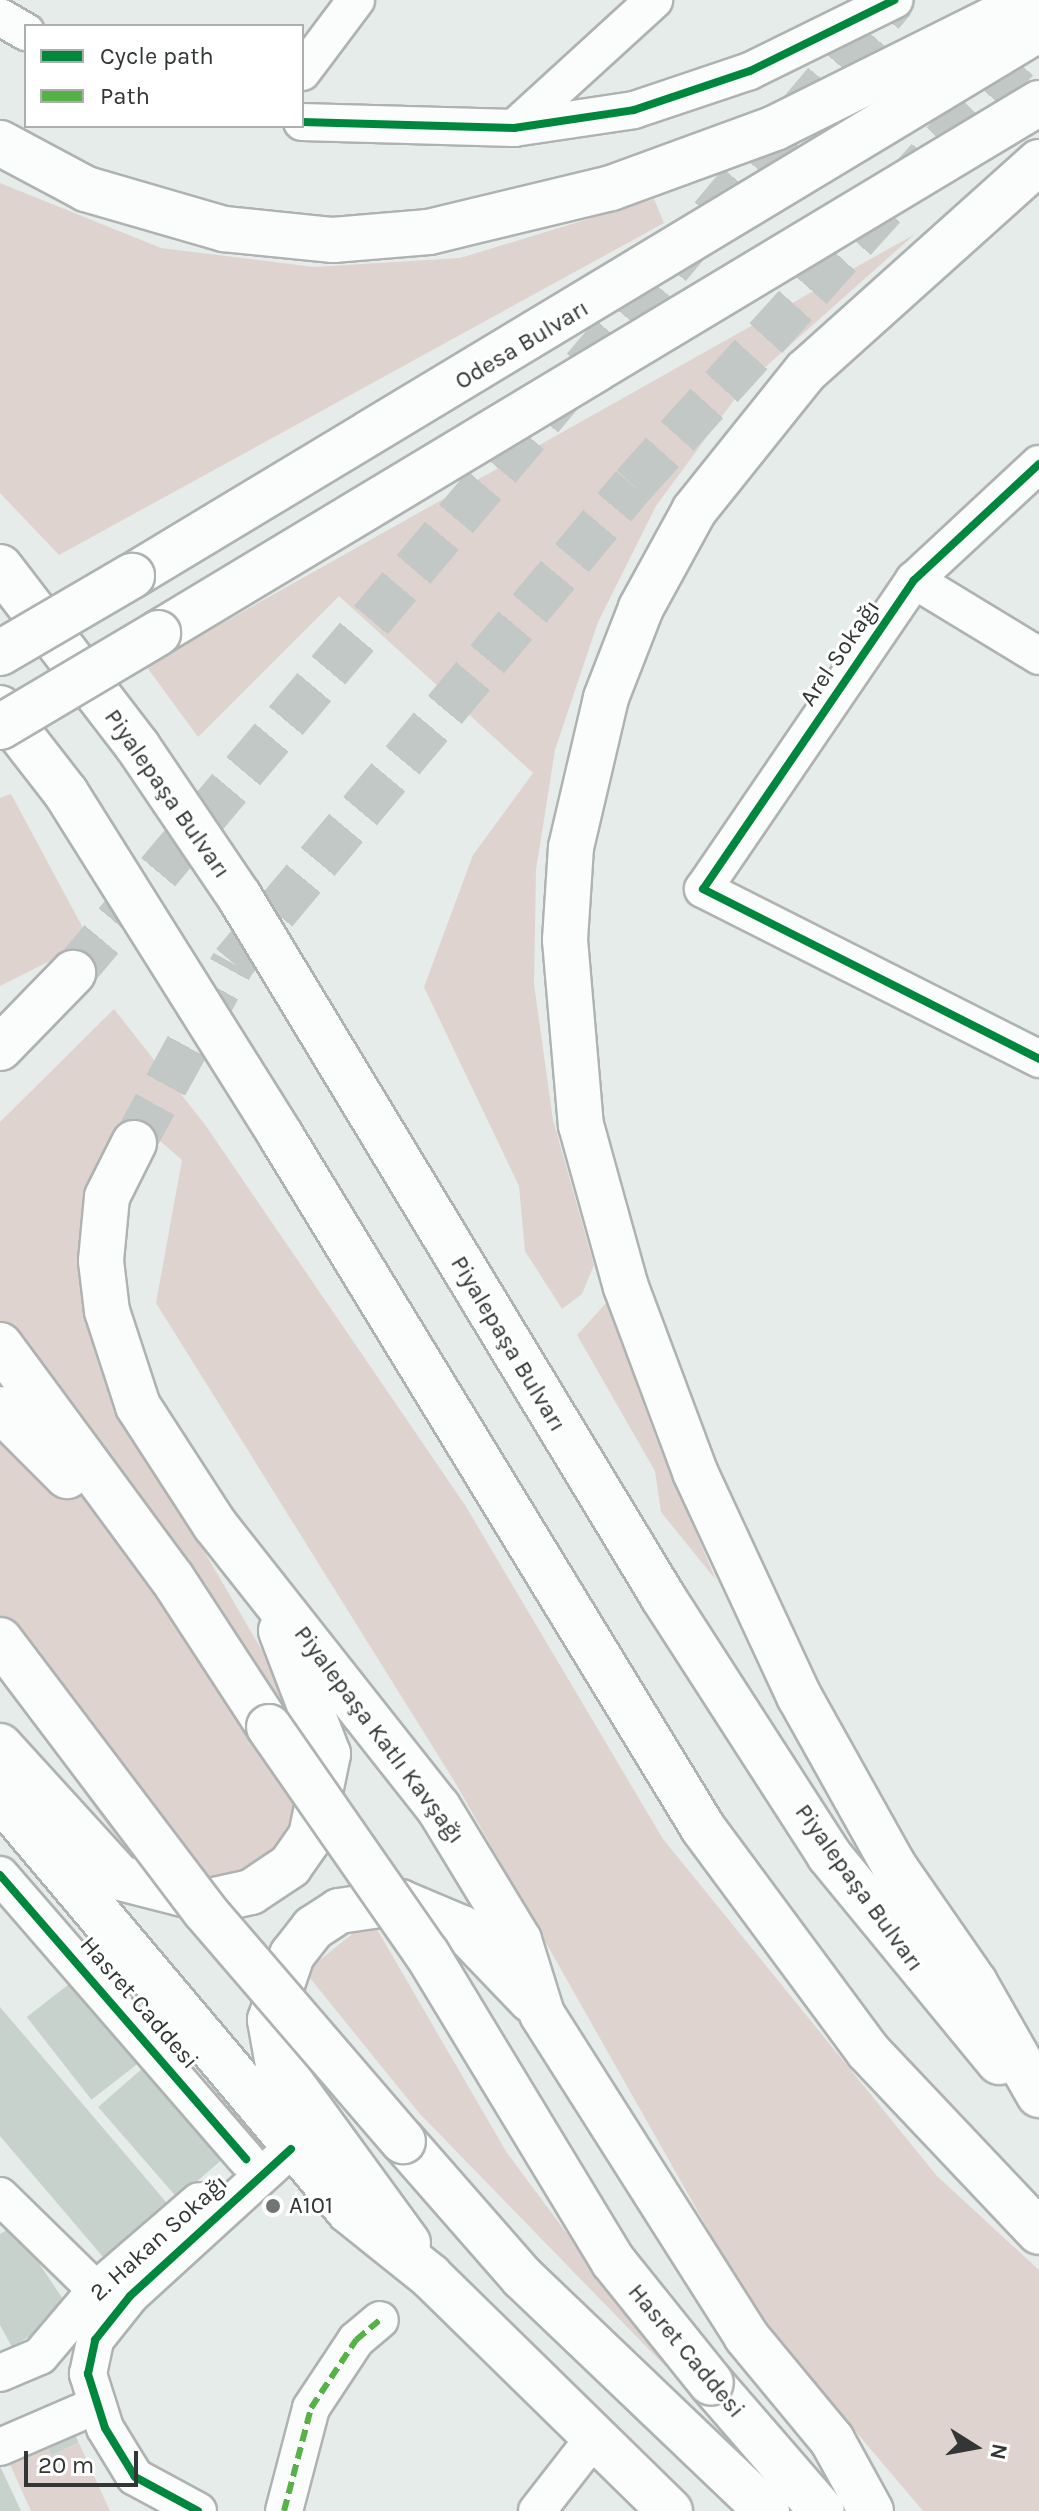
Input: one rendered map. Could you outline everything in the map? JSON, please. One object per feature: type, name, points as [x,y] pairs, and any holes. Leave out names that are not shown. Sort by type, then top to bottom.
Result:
[{"type":"main road","points":[[0,143],[86,189],[224,229],[333,240],[429,232],[611,188],[775,128],[1032,0]]},
{"type":"main road","name":"Odesa Bulvarı","points":[[0,653],[1039,29]]},
{"type":"main road","points":[[0,727],[1039,103]]},
{"type":"main road","points":[[1039,162],[806,371],[694,511],[641,608],[606,698],[571,847],[565,940],[581,1125],[626,1287],[695,1472],[799,1696],[894,1866],[975,1983],[1039,2095]]},
{"type":"main road","name":"Piyalepaşa Bulvarı","points":[[0,567],[138,747],[239,896],[663,1597],[829,1855],[925,1979],[1039,2104]]},
{"type":"main road","points":[[0,708],[66,793],[273,1123],[703,1828],[868,2051],[1039,2232]]},
{"type":"main road","points":[[0,1018],[73,973],[0,1048]]},
{"type":"main road","name":"Piyalepaşa Katlı Kavşağı","points":[[134,1143],[107,1197],[101,1261],[107,1311],[138,1406],[239,1554],[438,1807],[519,1940],[542,2014],[746,2336],[832,2440],[871,2511]]},
{"type":"main road","points":[[0,1345],[172,1578],[269,1727]]},
{"type":"main road","name":"Hasret Caddesi","points":[[0,1409],[66,1475],[269,1727],[427,1954],[613,2261],[711,2383],[822,2511]]},
{"type":"main road","points":[[0,1746],[120,1878],[210,1901],[251,1892],[290,1866],[311,1836],[328,1754],[314,1701],[239,1554]]},
{"type":"main road","points":[[0,1640],[204,1910],[522,2277],[767,2511]]},
{"type":"main road","name":"Hasret Caddesi","points":[[0,1797],[291,2149],[349,2211],[430,2276],[593,2439],[670,2511]]},
{"type":"main road","points":[[430,2276],[278,2065],[270,2020],[292,1955],[313,1928],[339,1911],[400,1902],[462,1928],[542,2014]]},
{"type":"street","points":[[304,69],[356,0]]},
{"type":"street","points":[[514,128],[654,0]]},
{"type":"street","points":[[304,122],[514,128],[634,110],[750,71],[894,0]]},
{"type":"street","points":[[0,17],[24,31]]},
{"type":"street","name":"Arel Sokağı","points":[[1039,464],[914,580],[703,889],[1039,1059]]},
{"type":"street","points":[[914,580],[1039,656]]},
{"type":"street","name":"Hasret Caddesi","points":[[0,1875],[246,2159]]},
{"type":"street","points":[[198,2511],[135,2477],[97,2405],[88,2374],[95,2340],[130,2296],[291,2149]]},
{"type":"street","name":"2. Hakan Sokağı","points":[[0,2373],[40,2356],[96,2290],[246,2159],[291,2149]]},
{"type":"street","points":[[0,2196],[96,2290]]},
{"type":"street","points":[[284,2511],[311,2408],[356,2340],[380,2320]]},
{"type":"street","points":[[0,2447],[97,2405]]},
{"type":"street","points":[[537,2511],[593,2439]]},
{"type":"shaded area","points":[[0,183],[161,248],[314,267],[460,258],[654,199],[664,223],[59,555],[0,493]]},
{"type":"shaded area","points":[[915,234],[745,385],[656,506],[598,622],[555,750],[536,870],[534,984],[553,1120],[594,1265],[582,1294],[562,1309],[525,1251],[519,1186],[424,987],[473,855],[533,773],[339,596],[198,737],[146,666]]},
{"type":"shaded area","points":[[11,794],[90,941],[0,986],[0,798]]},
{"type":"shaded area","points":[[114,1009],[206,1126],[465,1505],[663,1839],[937,2176],[1039,2270],[1039,2511],[923,2511],[756,2314],[456,1784],[156,1303],[182,1160],[136,1120],[93,1260],[158,1472],[313,1738],[284,1853],[245,1874],[201,1880],[125,1849],[0,1677],[0,1122]]},
{"type":"shaded area","points":[[607,1302],[656,1438],[716,1580],[661,1512],[655,1471],[577,1335]]},
{"type":"shaded area","points":[[371,1919],[507,2153],[667,2368],[420,2114],[305,1972]]},
{"type":"shaded area","points":[[42,2434],[52,2455],[79,2443],[110,2511],[31,2511],[3,2449]]},
{"type":"building","points":[[82,1974],[147,2057],[91,2100],[27,2017]]},
{"type":"building","points":[[0,2007],[172,2209],[109,2264],[0,2136]]},
{"type":"building","points":[[151,2061],[230,2152],[178,2198],[98,2107]]},
{"type":"building","points":[[14,2226],[71,2311],[12,2347],[0,2325],[0,2234]]},
{"type":"building","points":[[69,2422],[79,2443],[52,2456],[42,2435]]},
{"type":"building","points":[[0,2466],[21,2511],[0,2511]]},
{"type":"tunnel","points":[[73,973],[894,0]]},
{"type":"tunnel","points":[[134,1143],[233,963],[633,485],[1039,36]]},
{"type":"marked path","points":[[284,2511],[311,2408],[356,2340],[380,2320]]},
{"type":"cycle path","points":[[304,122],[514,128],[634,110],[750,71],[894,0]]},
{"type":"cycle path","points":[[1039,464],[914,580],[703,889],[1039,1059]]},
{"type":"cycle path","points":[[0,1875],[246,2159]]},
{"type":"cycle path","points":[[198,2511],[135,2477],[105,2428],[88,2374],[95,2340],[130,2296],[291,2149]]},
{"type":"place","name":"A101","points":[[273,2206]]}]
